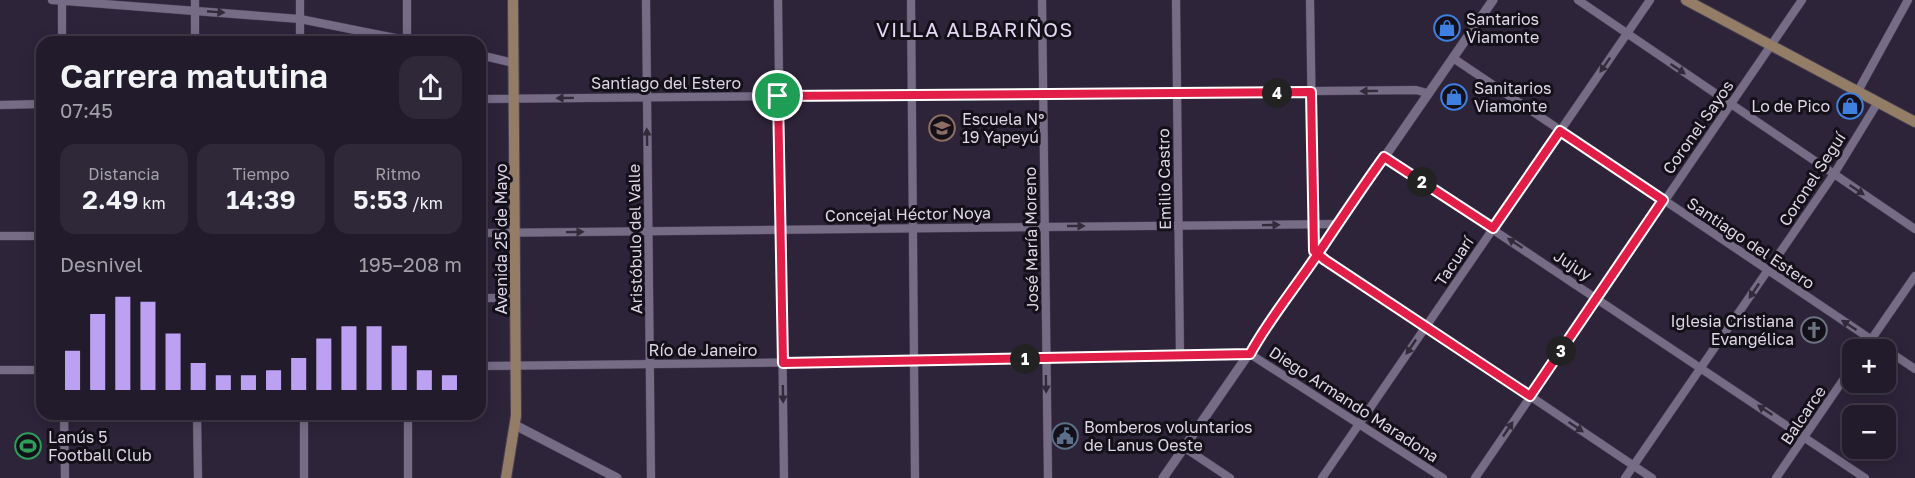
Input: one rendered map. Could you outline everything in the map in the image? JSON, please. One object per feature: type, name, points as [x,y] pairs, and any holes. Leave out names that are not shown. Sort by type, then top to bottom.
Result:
[{"type":"main road","name":"Avenida 25 de Mayo","points":[[506,478],[515,425],[516,365],[513,0]]},
{"type":"main road","points":[[1686,0],[1915,122]]},
{"type":"street","points":[[52,0],[300,19],[385,36]]},
{"type":"street","points":[[195,0],[195,36]]},
{"type":"street","points":[[300,0],[300,36]]},
{"type":"street","points":[[407,0],[410,36]]},
{"type":"street","name":"Aristóbulo del Valle","points":[[646,0],[651,478]]},
{"type":"street","points":[[778,0],[784,478]]},
{"type":"street","points":[[911,0],[915,478]]},
{"type":"street","name":"José María Moreno","points":[[1042,0],[1048,478]]},
{"type":"street","name":"Emilio Castro","points":[[1176,0],[1180,357]]},
{"type":"street","points":[[1310,0],[1313,244],[1317,255],[1652,478]]},
{"type":"street","points":[[1163,478],[1493,0]]},
{"type":"street","points":[[1578,0],[1915,229]]},
{"type":"street","name":"Tacuarí","points":[[1322,478],[1650,0]]},
{"type":"street","name":"Coronel Sayos","points":[[1475,478],[1802,0]]},
{"type":"street","points":[[1858,91],[1908,0]]},
{"type":"street","points":[[62,1],[62,36]]},
{"type":"street","points":[[486,57],[514,63]]},
{"type":"street","name":"Santiago del Estero","points":[[1453,58],[1869,339]]},
{"type":"street","name":"Santiago del Estero","points":[[486,99],[1416,90],[1427,93]]},
{"type":"street","name":"Coronel Seguí","points":[[1625,478],[1834,174],[1878,102]]},
{"type":"street","points":[[0,105],[36,104]]},
{"type":"street","name":"Jujuy","points":[[1384,157],[1865,478]]},
{"type":"street","name":"Concejal Héctor Noya","points":[[486,233],[1337,224]]},
{"type":"street","points":[[0,236],[36,236]]},
{"type":"street","points":[[1872,339],[1915,276]]},
{"type":"street","points":[[486,298],[516,298]]},
{"type":"street","name":"Río de Janeiro","points":[[486,366],[1180,357],[1250,354]]},
{"type":"street","name":"Diego Armando Maradona","points":[[1250,354],[1443,478]]},
{"type":"street","name":"Santiago del Estero","points":[[1896,356],[1915,369]]},
{"type":"street","points":[[0,370],[36,370]]},
{"type":"street","name":"Balcarce","points":[[1776,478],[1842,381]]},
{"type":"street","points":[[64,420],[65,478]]},
{"type":"street","points":[[197,420],[198,478]]},
{"type":"street","points":[[304,420],[304,478]]},
{"type":"street","points":[[408,420],[408,478]]},
{"type":"street","points":[[515,425],[617,478]]},
{"type":"street","points":[[1185,448],[1230,478]]},
{"type":"place","name":"Santarios Viamonte","points":[[1447,28]]},
{"type":"place","name":"Sanitarios Viamonte","points":[[1454,97]]},
{"type":"place","name":"Lo de Pico","points":[[1850,106]]},
{"type":"place","name":"Escuela Nº 19 Yapeyú","points":[[942,128]]},
{"type":"place","name":"Iglesia Cristiana Evangélica","points":[[1814,330]]},
{"type":"place","name":"Bomberos voluntarios de Lanus Oeste","points":[[1065,436]]},
{"type":"place","name":"Lanús 5 Football Club","points":[[28,446]]},
{"type":"district","name":"VILLA ALBARIÑOS","points":[[975,30]]},
{"type":"route","points":[[778,96],[783,363],[1250,354],[1260,337],[1317,255],[1347,208],[1384,157],[1493,228],[1560,131],[1663,200],[1530,396],[1317,255],[1314,251],[1311,92],[778,96]]}]
